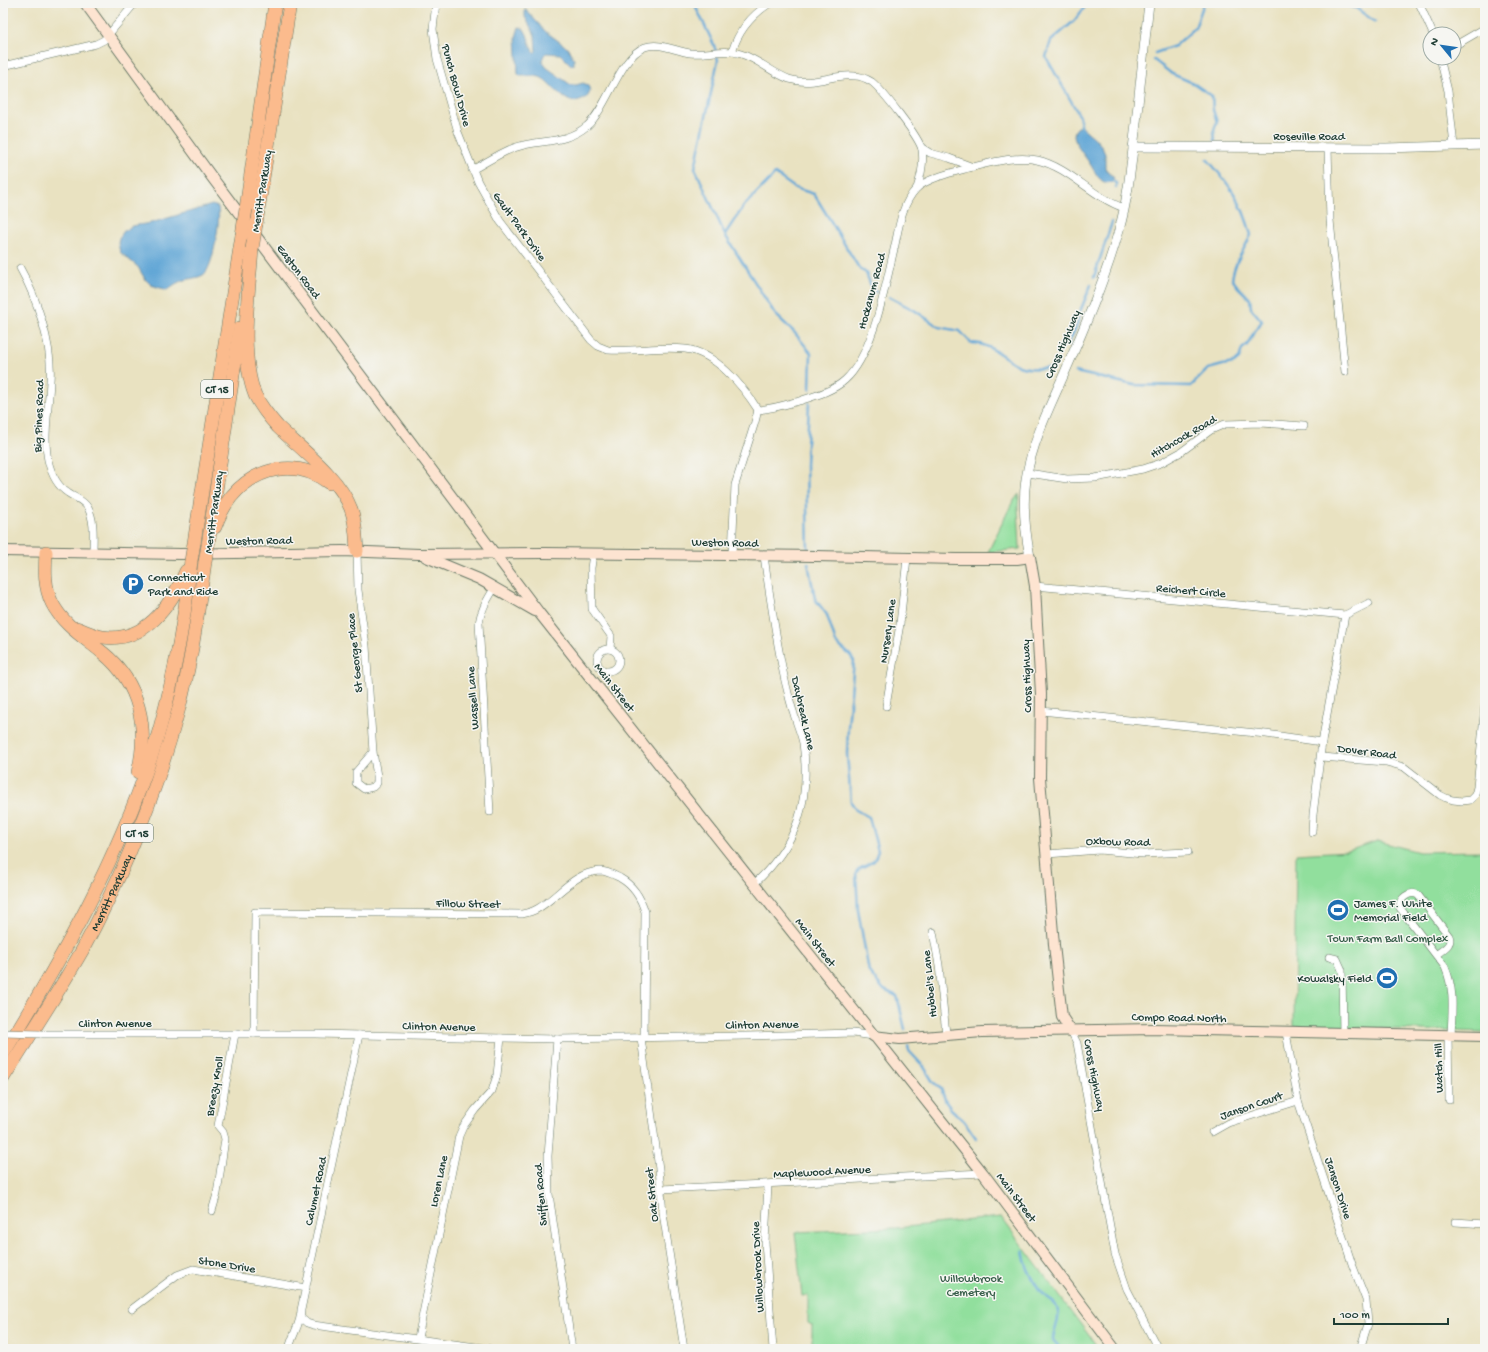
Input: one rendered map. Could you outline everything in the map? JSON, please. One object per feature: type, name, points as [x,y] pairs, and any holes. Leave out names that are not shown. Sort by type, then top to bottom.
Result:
[{"type":"highway","name":"Merritt Parkway","points":[[3,1054],[64,952],[106,870],[142,783],[162,720],[178,650],[246,209],[275,3]]},
{"type":"highway","name":"Merritt Parkway","points":[[3,1078],[82,950],[103,910],[139,829],[165,757],[179,706],[195,632],[290,3]]},
{"type":"highway","points":[[252,249],[246,354],[249,373],[256,396],[265,412],[278,428],[331,477],[346,498],[352,510],[355,522],[357,551]]},
{"type":"highway","points":[[208,545],[222,511],[235,493],[252,480],[273,470],[296,469],[309,472],[323,479],[346,498]]},
{"type":"highway","points":[[46,552],[46,576],[49,594],[60,616],[83,639],[107,657],[126,679],[136,701],[143,730],[142,753],[138,772],[106,870]]},
{"type":"highway","points":[[70,626],[92,634],[107,637],[122,636],[141,629],[153,622],[169,604],[182,582],[191,561]]},
{"type":"main road","name":"Easton Road","points":[[85,3],[216,182],[494,553]]},
{"type":"main road","name":"Weston Road","points":[[3,551],[227,554],[357,551],[419,554],[494,553],[986,559],[1030,558]]},
{"type":"main road","name":"Main Street","points":[[494,553],[540,614],[983,1174],[1115,1349]]},
{"type":"main road","name":"Weston Road","points":[[419,554],[466,572],[495,587],[540,614]]},
{"type":"main road","name":"Cross Highway","points":[[1030,558],[1035,586],[1040,672],[1040,778],[1054,945],[1062,1017],[1071,1031]]},
{"type":"main road","name":"Compo Road North","points":[[873,1036],[900,1039],[946,1034],[1154,1029],[1485,1036]]},
{"type":"street","points":[[3,66],[96,44],[104,40],[135,3]]},
{"type":"street","name":"Punch Bowl Drive","points":[[436,3],[433,29],[437,59],[458,132],[472,170]]},
{"type":"street","points":[[730,51],[744,26],[761,9],[770,3]]},
{"type":"street","name":"Cross Highway","points":[[1030,558],[1024,512],[1028,473],[1042,427],[1074,351],[1119,230],[1124,208],[1133,147],[1149,3]]},
{"type":"street","points":[[1419,3],[1429,26]]},
{"type":"street","points":[[1462,41],[1485,28]]},
{"type":"street","points":[[472,170],[508,150],[524,145],[562,140],[582,129],[599,111],[629,60],[636,52],[643,48],[655,45],[689,53],[730,51],[746,56],[782,76],[795,80],[814,81],[852,75],[867,79],[891,102],[922,148],[930,153],[973,167]]},
{"type":"street","points":[[1442,66],[1448,91],[1454,146]]},
{"type":"street","name":"Roseville Road","points":[[1133,147],[1328,148],[1485,145]]},
{"type":"street","points":[[917,188],[921,171],[922,148]]},
{"type":"street","points":[[1328,148],[1330,220],[1344,372]]},
{"type":"street","points":[[917,188],[934,179],[973,167],[1015,159],[1028,159],[1041,161],[1060,169],[1107,201],[1124,208]]},
{"type":"street","name":"Gault Park Drive","points":[[472,170],[495,214],[594,344],[600,348],[608,350],[680,348],[702,353],[712,359],[727,372],[758,410]]},
{"type":"street","name":"Hockanum Road","points":[[758,410],[768,409],[793,402],[829,390],[844,381],[855,369],[870,338],[886,281],[902,214],[909,199],[917,188]]},
{"type":"street","name":"Big Pines Road","points":[[20,268],[32,293],[49,348],[51,379],[46,437],[48,461],[58,483],[68,493],[85,504],[88,508],[94,529],[93,553]]},
{"type":"street","points":[[732,556],[733,514],[736,485],[758,410]]},
{"type":"street","name":"Hitchcock Road","points":[[1028,473],[1067,479],[1095,478],[1161,464],[1181,452],[1211,430],[1225,424],[1261,423],[1304,426]]},
{"type":"street","name":"St George Place","points":[[357,551],[358,590],[366,646],[377,776],[377,783],[373,787],[364,789],[356,783],[356,772],[374,752]]},
{"type":"street","points":[[593,554],[591,568],[592,609],[611,636],[610,649]]},
{"type":"street","name":"Daybreak Lane","points":[[754,884],[769,870],[786,846],[800,816],[806,779],[802,741],[786,682],[764,556]]},
{"type":"street","name":"Nursery Lane","points":[[886,706],[900,624],[907,558]]},
{"type":"street","name":"Reichert Circle","points":[[1035,586],[1345,615]]},
{"type":"street","name":"Wassell Lane","points":[[490,812],[479,623],[485,603],[495,587]]},
{"type":"street","points":[[1312,832],[1322,742],[1345,615],[1369,603]]},
{"type":"street","name":"Dover Road","points":[[1321,757],[1386,762],[1404,767],[1446,798],[1462,802],[1470,800],[1475,795],[1477,787],[1485,705]]},
{"type":"street","points":[[1041,711],[1266,734],[1322,742]]},
{"type":"street","name":"Oxbow Road","points":[[1047,854],[1099,850],[1143,854],[1188,852]]},
{"type":"street","name":"Fillow Street","points":[[254,1034],[255,912],[522,914],[537,909],[580,878],[599,871],[618,877],[630,885],[642,901],[645,912],[642,1038]]},
{"type":"street","name":"Watch Hill","points":[[1436,955],[1450,944],[1451,939],[1418,895],[1415,892],[1410,893],[1401,900],[1399,904],[1400,908],[1436,955],[1446,967],[1452,988],[1449,1035],[1449,1100]]},
{"type":"street","name":"Hubbel's Lane","points":[[933,932],[939,965],[946,1034]]},
{"type":"street","points":[[1329,957],[1337,959],[1342,970],[1343,1033]]},
{"type":"street","name":"Cross Highway","points":[[1071,1031],[1077,1043],[1115,1254],[1127,1289],[1158,1349]]},
{"type":"street","name":"Clinton Avenue","points":[[3,1033],[359,1035],[557,1039],[747,1036],[853,1032],[873,1036]]},
{"type":"street","name":"Janson Drive","points":[[1286,1032],[1298,1102],[1352,1264],[1366,1300],[1368,1324],[1360,1349]]},
{"type":"street","name":"Breezy Knoll","points":[[212,1211],[217,1194],[225,1139],[223,1132],[218,1126],[235,1034]]},
{"type":"street","name":"Calumet Road","points":[[289,1349],[290,1342],[301,1318],[301,1310],[359,1035]]},
{"type":"street","name":"Loren Lane","points":[[418,1338],[459,1136],[474,1110],[492,1091],[498,1075],[501,1038]]},
{"type":"street","name":"Oak Street","points":[[642,1038],[663,1213],[684,1349]]},
{"type":"street","name":"Sniffen Road","points":[[557,1039],[548,1156],[549,1194],[572,1349]]},
{"type":"street","name":"Janson Court","points":[[1212,1132],[1228,1123],[1298,1102]]},
{"type":"street","name":"Maplewood Avenue","points":[[661,1189],[983,1174]]},
{"type":"street","name":"Willowbrook Drive","points":[[768,1185],[765,1242],[773,1349]]},
{"type":"street","points":[[1456,1222],[1485,1224]]},
{"type":"street","name":"Stone Drive","points":[[132,1309],[177,1276],[193,1269],[306,1288]]},
{"type":"street","points":[[301,1318],[307,1323],[313,1325],[491,1349]]},
{"type":"green space","points":[[1019,494],[1018,507],[1020,549],[988,552],[1012,503]]},
{"type":"green space","name":"Town Farm Ball Complex","points":[[1377,841],[1419,852],[1485,851],[1485,1032],[1294,1026],[1296,854],[1348,851]]},
{"type":"green space","name":"Willowbrook Cemetery","points":[[1001,1217],[1099,1349],[812,1349],[812,1325],[808,1323],[808,1295],[802,1296],[795,1232],[896,1228]]},
{"type":"water","points":[[525,9],[546,32],[571,52],[574,65],[571,65],[560,54],[546,53],[542,60],[546,67],[571,85],[583,83],[588,85],[590,91],[582,100],[576,102],[565,98],[560,95],[547,81],[540,77],[520,76],[518,74],[516,37],[519,27],[524,29],[532,50],[534,53],[536,51],[535,35],[525,17]]},
{"type":"water","points":[[1078,127],[1082,127],[1097,140],[1102,147],[1105,154],[1105,168],[1114,178],[1111,182],[1106,183],[1098,177],[1075,141],[1075,131]]},
{"type":"water","points":[[212,205],[218,207],[219,213],[217,232],[210,264],[207,271],[203,275],[180,281],[167,290],[151,285],[145,279],[138,267],[120,252],[118,243],[119,238],[124,231],[132,226],[151,223]]},
{"type":"waterway","points":[[694,3],[714,45],[718,60],[695,168],[725,235],[775,314],[794,332],[811,353],[810,390]]},
{"type":"waterway","points":[[1082,130],[1079,115],[1046,57],[1051,41],[1074,21],[1088,3]]},
{"type":"waterway","points":[[1155,53],[1175,46],[1195,28],[1204,3]]},
{"type":"waterway","points":[[1344,3],[1356,8],[1375,22]]},
{"type":"waterway","points":[[1154,60],[1172,74],[1193,83],[1212,96],[1213,110],[1217,122],[1214,130],[1215,141]]},
{"type":"waterway","points":[[1075,372],[1134,385],[1191,386],[1208,369],[1234,363],[1239,359],[1242,349],[1247,345],[1262,321],[1251,308],[1250,299],[1232,279],[1237,262],[1251,235],[1244,212],[1234,194],[1207,159]]},
{"type":"waterway","points":[[725,234],[744,206],[775,174],[795,188],[814,194],[859,268],[866,273],[872,288],[876,292]]},
{"type":"waterway","points":[[1111,180],[1116,183],[1116,187]]},
{"type":"waterway","points":[[1094,277],[1112,222]]},
{"type":"waterway","points":[[1069,345],[1077,325],[1079,314],[1091,285]]},
{"type":"waterway","points":[[889,297],[914,310],[939,327],[960,331],[971,343],[985,345],[1019,366],[1030,368],[1051,368]]},
{"type":"waterway","points":[[808,549],[806,465],[809,403]]},
{"type":"waterway","points":[[808,563],[815,599],[827,615],[836,643],[850,655],[854,661],[847,754],[851,802],[856,810],[869,817],[878,851],[874,861],[859,869],[856,873],[858,910],[869,972],[884,990],[897,996],[905,1029]]},
{"type":"waterway","points":[[908,1046],[909,1051],[924,1067],[933,1082],[941,1089],[946,1102],[951,1109],[964,1121],[976,1138]]},
{"type":"waterway","points":[[1023,1251],[1028,1269],[1037,1286],[1044,1295],[1055,1304],[1057,1308],[1058,1320],[1053,1340],[1061,1349]]},
{"type":"place","name":"Connecticut Park and Ride","points":[[133,584]]},
{"type":"place","name":"James F. White Memorial Field","points":[[1338,910]]},
{"type":"place","name":"Kowalsky Field","points":[[1387,978]]}]
